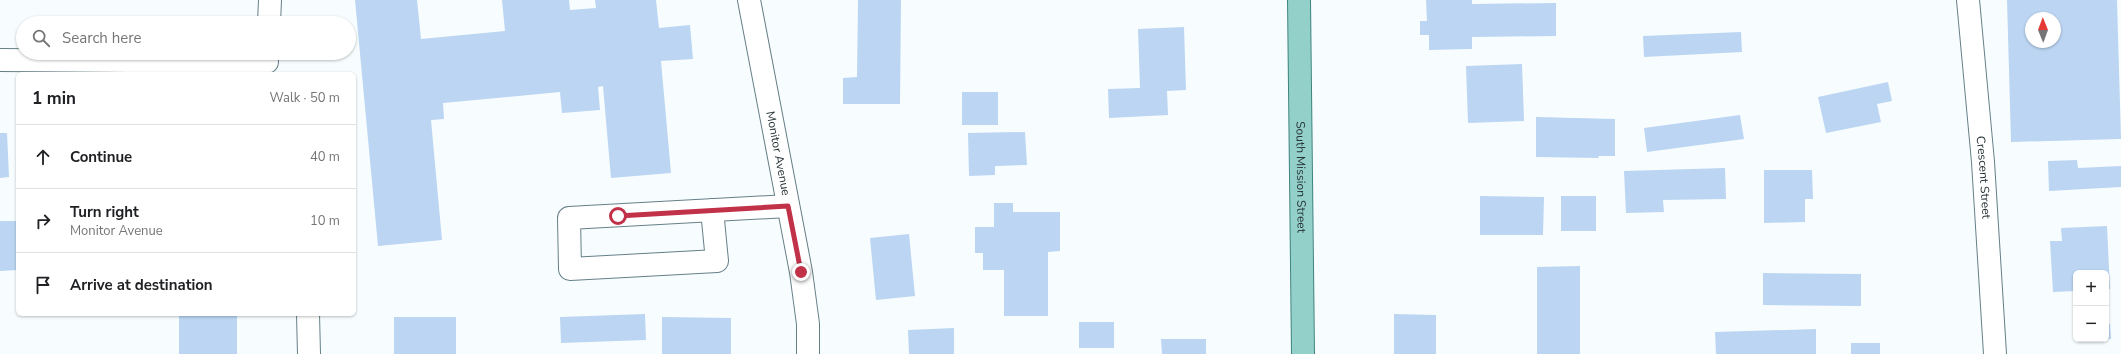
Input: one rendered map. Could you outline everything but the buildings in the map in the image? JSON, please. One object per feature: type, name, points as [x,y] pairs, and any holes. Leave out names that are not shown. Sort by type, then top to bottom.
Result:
[{"type":"main road","name":"South Mission Street","points":[[1300,0],[1303,354]]},
{"type":"street","points":[[269,16],[270,0]]},
{"type":"street","name":"Monitor Avenue","points":[[749,0],[803,287],[808,324],[808,354]]},
{"type":"street","name":"Crescent Street","points":[[1968,0],[1983,162],[1995,354]]},
{"type":"street","points":[[0,60],[268,63]]},
{"type":"street","points":[[712,210],[717,261],[570,269],[569,218],[712,210],[788,206]]},
{"type":"street","points":[[308,316],[309,354]]},
{"type":"route","points":[[618,216],[788,206],[801,272]]}]
